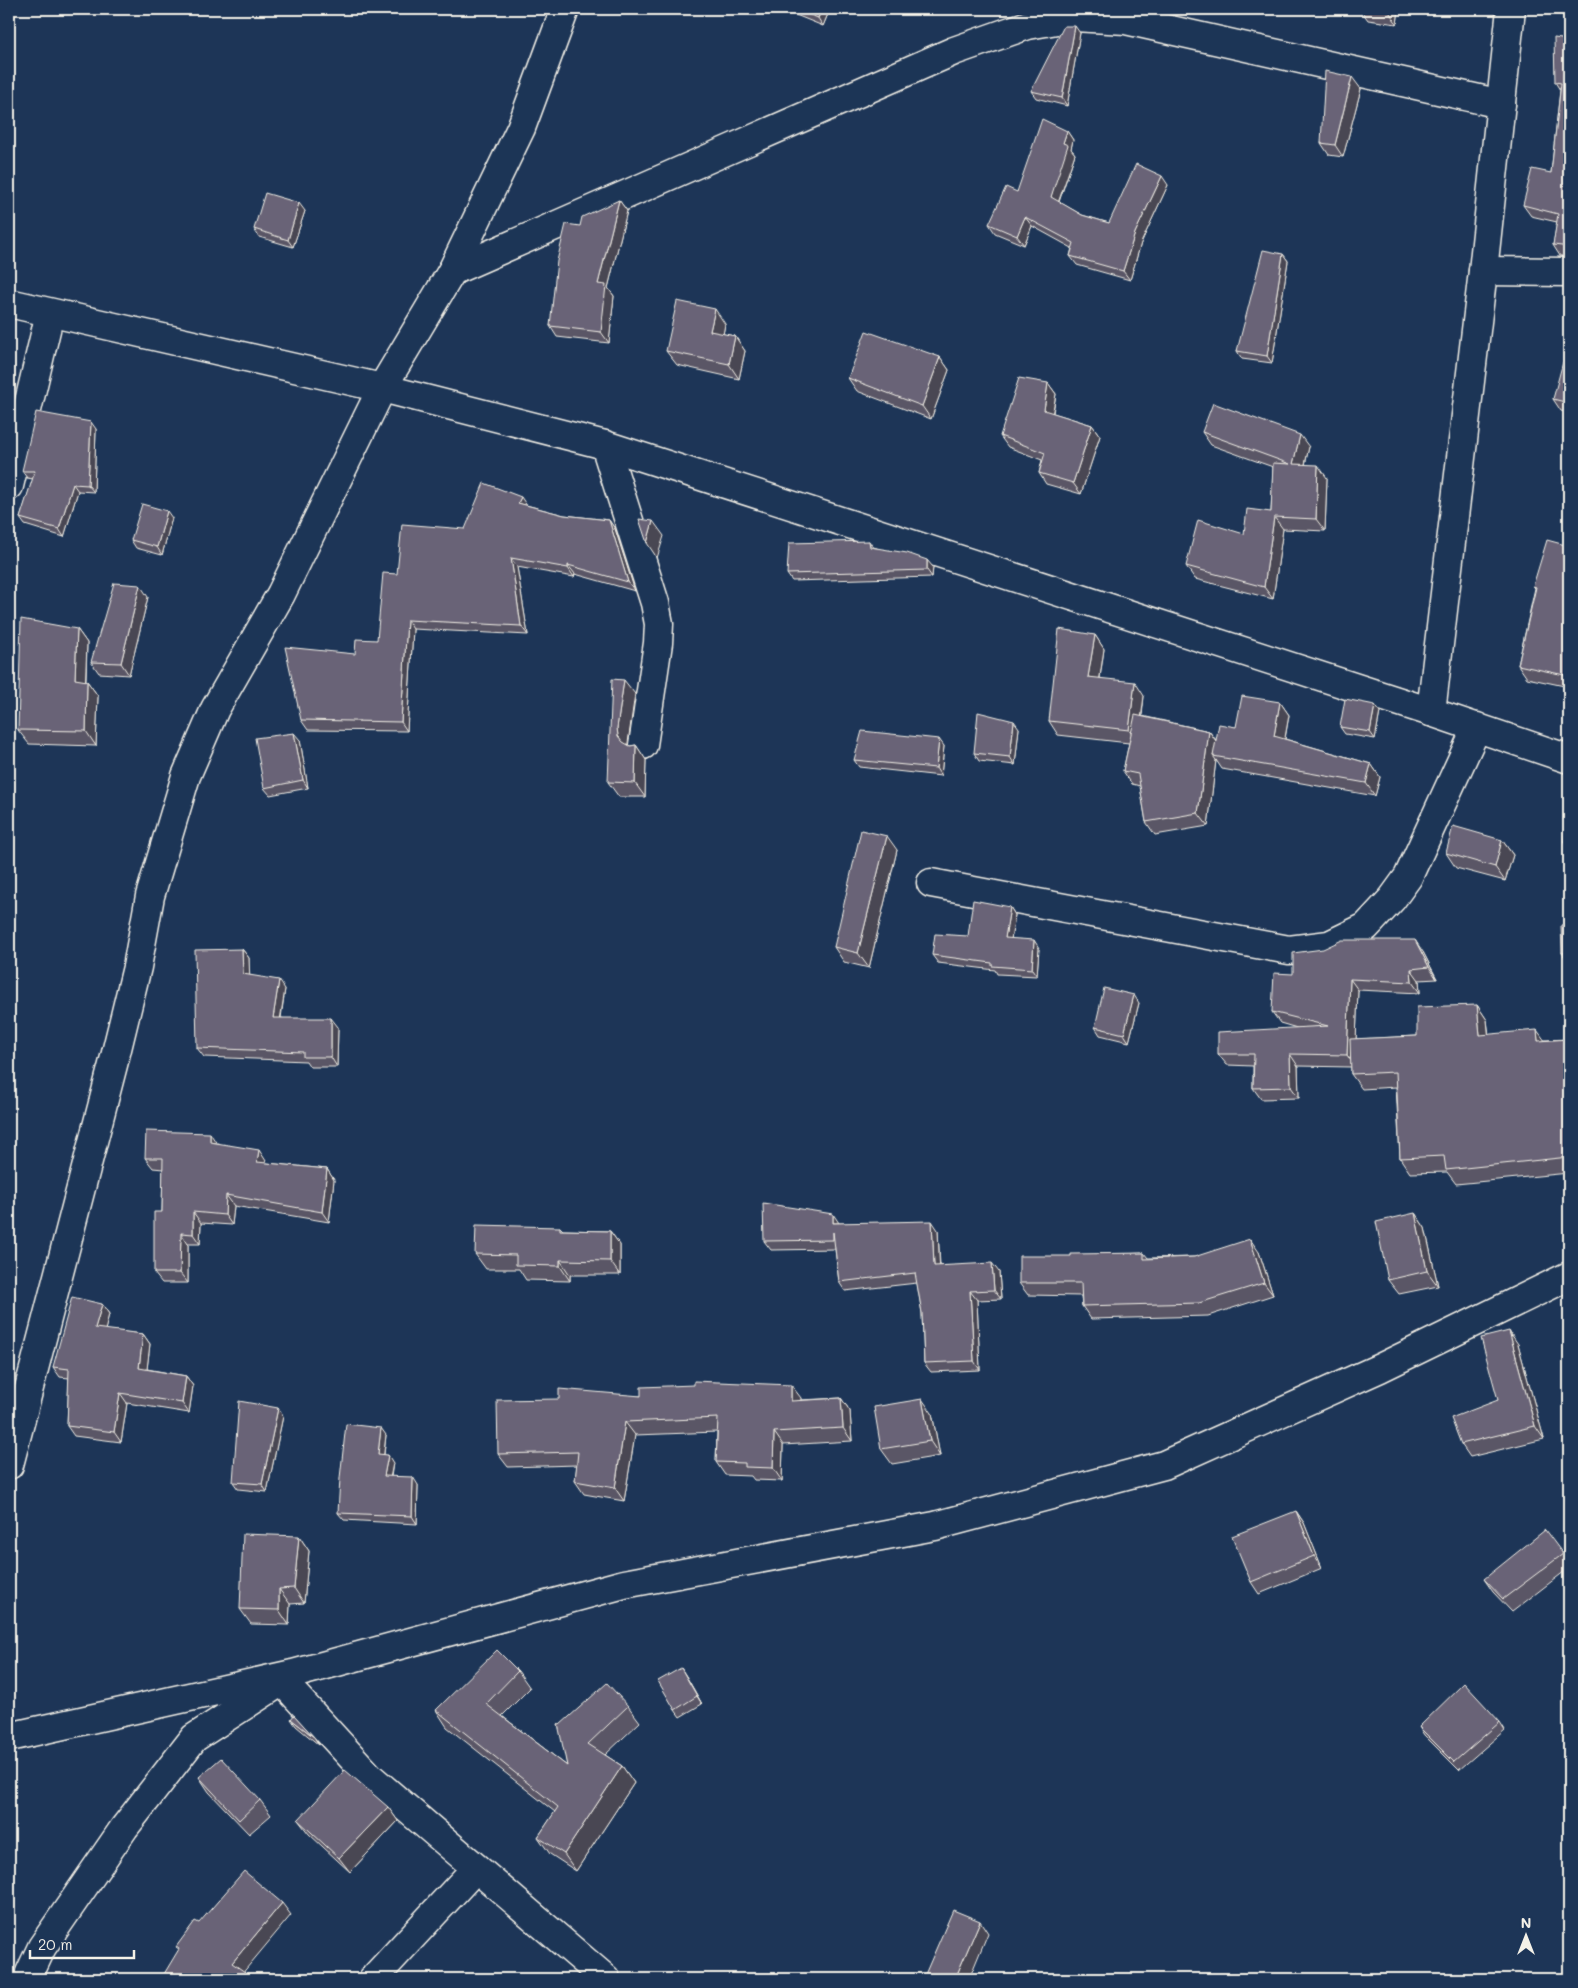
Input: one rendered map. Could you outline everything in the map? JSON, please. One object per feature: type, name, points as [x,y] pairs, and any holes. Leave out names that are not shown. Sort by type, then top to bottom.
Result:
[{"type":"street","points":[[9,1466],[115,1057],[150,896],[186,776],[215,709],[281,594],[382,388],[452,271],[521,128],[565,9]]},
{"type":"street","points":[[1431,712],[1484,270],[1511,9]]},
{"type":"street","points":[[452,271],[954,51],[1028,25],[1074,18],[1126,20],[1501,104]]},
{"type":"street","points":[[1484,270],[1569,272]]},
{"type":"street","points":[[9,303],[382,388],[605,445],[1431,712],[1569,759]]},
{"type":"street","points":[[9,486],[50,312]]},
{"type":"street","points":[[605,445],[655,603],[659,624],[643,745]]},
{"type":"street","points":[[931,882],[1288,950],[1329,945],[1366,927],[1408,877],[1477,727]]},
{"type":"street","points":[[9,1737],[287,1678],[624,1584],[935,1526],[1164,1465],[1380,1368],[1569,1276]]},
{"type":"street","points":[[287,1678],[370,1777],[606,1979]]},
{"type":"street","points":[[26,1979],[42,1946],[124,1828],[194,1738],[287,1678]]},
{"type":"street","points":[[373,1979],[476,1868]]},
{"type":"building","points":[[795,9],[822,9],[818,18]]},
{"type":"building","points":[[1064,26],[1075,26],[1062,98],[1031,91]]},
{"type":"building","points":[[1554,38],[1569,40],[1569,249],[1553,245],[1558,214],[1523,205],[1532,169],[1551,173],[1561,83],[1555,82]]},
{"type":"building","points":[[1325,71],[1352,77],[1335,145],[1321,143]]},
{"type":"building","points":[[1042,119],[1067,131],[1063,143],[1068,145],[1051,197],[1082,215],[1109,223],[1136,164],[1162,176],[1135,233],[1123,271],[1070,256],[1074,243],[1025,217],[1017,236],[989,224],[1006,187],[1017,192]]},
{"type":"building","points":[[265,193],[299,203],[288,240],[254,229]]},
{"type":"building","points":[[619,200],[598,284],[606,285],[601,332],[550,326],[557,261],[566,224],[580,226],[582,217]]},
{"type":"building","points":[[1263,250],[1283,254],[1267,356],[1237,351]]},
{"type":"building","points":[[677,301],[715,309],[710,331],[735,336],[729,364],[666,351]]},
{"type":"building","points":[[866,331],[940,357],[922,406],[848,378]]},
{"type":"building","points":[[1563,362],[1569,364],[1569,403],[1553,399]]},
{"type":"building","points":[[1019,378],[1048,383],[1044,410],[1092,425],[1073,483],[1039,473],[1045,453],[1000,436]]},
{"type":"building","points":[[1213,403],[1300,435],[1293,464],[1318,465],[1316,519],[1274,517],[1264,587],[1186,566],[1198,520],[1244,534],[1247,509],[1271,512],[1273,463],[1290,464],[1202,432]]},
{"type":"building","points":[[36,412],[91,422],[88,485],[73,484],[59,529],[20,518],[35,471],[22,471]]},
{"type":"building","points":[[484,483],[521,497],[518,503],[564,515],[609,520],[628,582],[568,565],[568,568],[511,558],[521,626],[407,620],[401,722],[301,720],[285,647],[355,654],[356,639],[377,640],[383,573],[397,574],[402,524],[465,529]]},
{"type":"building","points":[[142,504],[167,511],[157,547],[131,540]]},
{"type":"building","points":[[639,519],[653,521],[647,543]]},
{"type":"building","points":[[1547,540],[1569,546],[1569,676],[1518,665],[1536,587],[1533,586]]},
{"type":"building","points":[[869,541],[870,547],[907,553],[927,560],[927,570],[787,574],[789,543]]},
{"type":"building","points":[[114,583],[140,585],[121,663],[91,662]]},
{"type":"building","points":[[21,619],[77,629],[75,679],[87,681],[86,731],[18,730]]},
{"type":"building","points":[[1059,629],[1095,635],[1088,677],[1135,682],[1129,730],[1049,721]]},
{"type":"building","points":[[612,679],[624,680],[617,728],[618,736],[623,742],[630,746],[636,745],[635,783],[608,782]]},
{"type":"building","points":[[1242,696],[1280,702],[1274,736],[1371,764],[1366,783],[1213,756],[1219,724],[1236,727]]},
{"type":"building","points":[[1345,699],[1375,705],[1370,732],[1340,727]]},
{"type":"building","points":[[978,712],[1014,721],[1010,757],[974,753]]},
{"type":"building","points":[[1135,715],[1209,731],[1198,813],[1146,822],[1138,774],[1123,771]]},
{"type":"building","points":[[862,731],[939,739],[936,768],[854,760]]},
{"type":"building","points":[[294,733],[303,780],[264,788],[255,738]]},
{"type":"building","points":[[1567,795],[1569,795],[1569,843],[1564,842]]},
{"type":"building","points":[[1453,826],[1502,840],[1495,867],[1446,853]]},
{"type":"building","points":[[861,830],[887,836],[858,953],[834,947]]},
{"type":"building","points":[[973,900],[1010,907],[1005,938],[1034,940],[1032,969],[992,966],[992,963],[932,955],[935,934],[968,936]]},
{"type":"building","points":[[1569,924],[1569,953],[1562,953],[1561,925]]},
{"type":"building","points":[[1342,940],[1415,940],[1429,967],[1411,969],[1412,982],[1350,979],[1347,1055],[1290,1054],[1291,1087],[1253,1088],[1254,1054],[1218,1054],[1218,1032],[1328,1026],[1272,1012],[1274,973],[1293,974],[1293,953],[1323,949]]},
{"type":"building","points":[[242,949],[243,974],[279,980],[273,1018],[331,1018],[331,1057],[303,1057],[303,1052],[197,1048],[195,950]]},
{"type":"building","points":[[1104,988],[1134,995],[1124,1034],[1095,1027]]},
{"type":"building","points":[[1477,1005],[1480,1035],[1537,1030],[1538,1041],[1569,1039],[1569,1157],[1446,1170],[1444,1156],[1400,1158],[1396,1072],[1351,1074],[1350,1039],[1417,1036],[1417,1007]]},
{"type":"building","points":[[146,1131],[210,1133],[210,1142],[259,1150],[257,1162],[327,1169],[322,1212],[226,1195],[225,1215],[193,1212],[193,1234],[181,1233],[180,1273],[154,1273],[154,1212],[162,1212],[163,1158],[145,1158]]},
{"type":"building","points":[[763,1203],[833,1214],[833,1223],[932,1221],[934,1266],[992,1263],[994,1290],[970,1291],[974,1361],[924,1363],[922,1313],[915,1273],[839,1282],[833,1232],[833,1240],[764,1241]]},
{"type":"building","points":[[1415,1213],[1427,1271],[1388,1280],[1376,1222]]},
{"type":"building","points":[[476,1225],[560,1227],[560,1230],[610,1231],[610,1261],[560,1260],[560,1266],[516,1265],[516,1255],[475,1254]]},
{"type":"building","points":[[1250,1239],[1264,1283],[1199,1303],[1082,1306],[1081,1283],[1019,1283],[1019,1256],[1144,1253],[1144,1259],[1194,1257]]},
{"type":"building","points":[[72,1297],[102,1304],[95,1328],[143,1334],[139,1368],[186,1376],[182,1403],[120,1393],[114,1432],[67,1426],[69,1369],[53,1367]]},
{"type":"building","points":[[1509,1331],[1535,1426],[1461,1444],[1451,1418],[1498,1400],[1481,1338]]},
{"type":"building","points":[[694,1381],[791,1385],[791,1401],[841,1398],[843,1428],[774,1432],[773,1468],[745,1467],[745,1463],[716,1462],[718,1418],[625,1422],[615,1488],[575,1481],[578,1452],[498,1454],[497,1400],[559,1399],[559,1389],[641,1396],[641,1387],[694,1385]]},
{"type":"building","points":[[922,1399],[930,1441],[881,1449],[874,1407]]},
{"type":"building","points":[[239,1401],[278,1408],[262,1484],[233,1482]]},
{"type":"building","points":[[346,1424],[381,1428],[378,1454],[388,1455],[384,1476],[413,1477],[412,1516],[338,1513]]},
{"type":"building","points":[[1296,1511],[1314,1556],[1251,1582],[1232,1536]]},
{"type":"building","points":[[1545,1530],[1563,1554],[1503,1599],[1484,1579]]},
{"type":"building","points":[[243,1534],[299,1536],[294,1588],[279,1589],[279,1610],[240,1609]]},
{"type":"building","points":[[497,1650],[518,1671],[486,1704],[567,1766],[558,1724],[560,1725],[607,1683],[628,1706],[588,1744],[622,1766],[564,1854],[538,1837],[558,1807],[436,1710]]},
{"type":"building","points":[[681,1668],[697,1696],[675,1710],[658,1681]]},
{"type":"building","points":[[1464,1683],[1500,1722],[1454,1762],[1419,1727]]},
{"type":"building","points":[[294,1715],[314,1737],[291,1719]]},
{"type":"building","points":[[221,1758],[260,1800],[239,1820],[199,1777]]},
{"type":"building","points":[[345,1770],[388,1807],[339,1858],[298,1820]]},
{"type":"building","points":[[244,1871],[282,1903],[232,1963],[245,1972],[241,1979],[161,1979],[179,1949],[176,1947],[195,1921],[199,1923]]},
{"type":"building","points":[[953,1910],[980,1921],[955,1979],[923,1979]]}]
